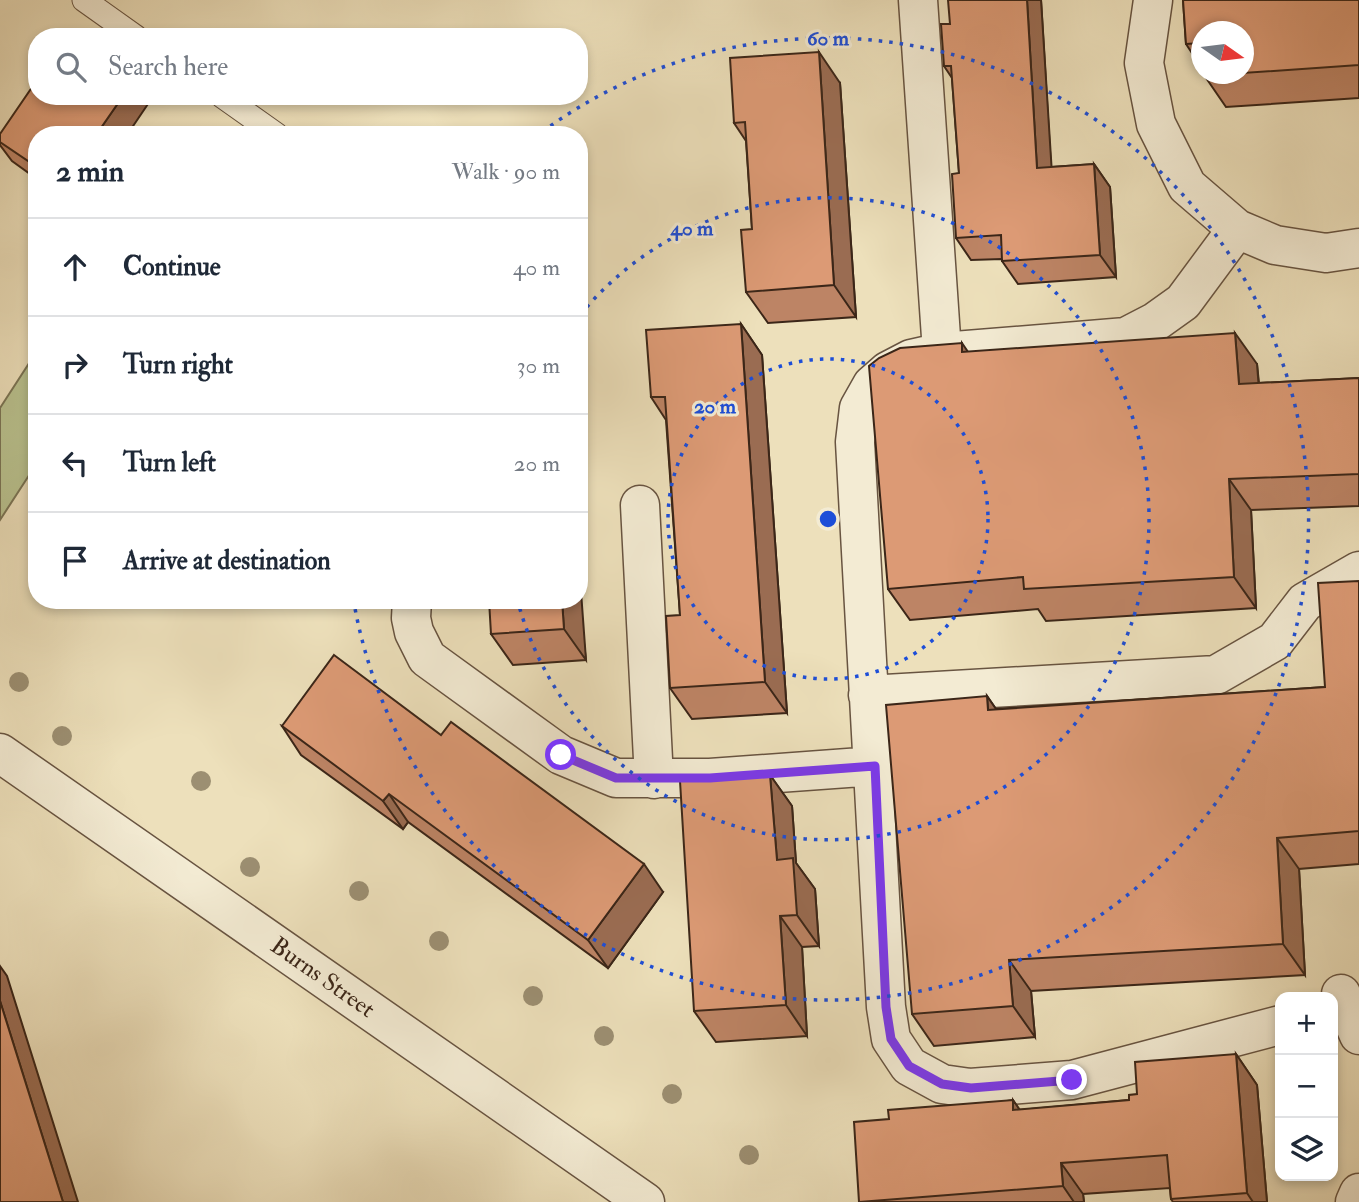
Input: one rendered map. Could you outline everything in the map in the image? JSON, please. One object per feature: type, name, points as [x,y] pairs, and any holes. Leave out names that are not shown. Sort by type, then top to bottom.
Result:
[{"type":"street","points":[[918,0],[942,352]]},
{"type":"street","points":[[1153,0],[1144,63],[1156,124],[1187,186],[1237,229],[1275,245],[1325,253],[1359,248]]},
{"type":"street","points":[[1237,229],[1183,302],[1155,322],[1126,337],[942,352],[911,359],[888,371],[873,385],[859,408],[855,442],[868,695],[875,766],[886,1007],[891,1039],[909,1066],[942,1084],[971,1088],[1072,1080],[1275,1026]]},
{"type":"street","points":[[640,505],[654,779]]},
{"type":"street","points":[[868,695],[1216,675],[1275,640],[1305,602],[1359,571]]},
{"type":"street","points":[[412,609],[414,632],[427,658],[561,755],[616,778],[710,778],[875,766]]},
{"type":"street","name":"Burns Street","points":[[0,753],[645,1202]]},
{"type":"street","points":[[1344,989],[1359,1035]]},
{"type":"street","points":[[1355,1202],[1359,1194]]},
{"type":"lane","points":[[84,0],[123,28]]},
{"type":"lane","points":[[235,105],[264,126]]},
{"type":"green space","points":[[28,365],[28,477],[0,520],[0,408]]},
{"type":"building","points":[[948,0],[1027,0],[1037,168],[1094,164],[1100,255],[1002,261],[1001,235],[956,238],[952,174],[959,173],[951,66],[944,66],[941,24],[950,24]]},
{"type":"building","points":[[1183,0],[1359,0],[1359,65],[1254,72],[1254,21],[1191,21],[1191,44],[1186,44]]},
{"type":"building","points":[[819,52],[834,285],[746,292],[741,230],[752,229],[745,122],[734,123],[730,58]]},
{"type":"building","points":[[28,93],[28,105],[117,105],[102,126],[28,126],[28,161],[0,142],[0,134]]},
{"type":"building","points":[[741,324],[765,682],[670,688],[666,616],[680,615],[665,397],[651,397],[646,330]]},
{"type":"building","points":[[1235,333],[1239,384],[1359,378],[1359,474],[1229,479],[1234,577],[1024,589],[1023,577],[888,589],[869,366],[879,358],[900,348],[962,343],[962,352]]},
{"type":"building","points":[[1359,581],[1359,831],[1277,838],[1283,944],[1009,960],[1013,1006],[912,1014],[886,705],[987,696],[988,710],[1325,687],[1318,583]]},
{"type":"building","points":[[490,609],[563,609],[564,629],[491,634]]},
{"type":"building","points":[[334,655],[441,735],[451,722],[644,864],[588,940],[389,794],[383,801],[282,726]]},
{"type":"building","points":[[770,775],[777,860],[793,858],[797,915],[780,916],[786,1005],[694,1011],[680,781]]},
{"type":"building","points":[[0,1001],[63,1202],[0,1202]]},
{"type":"building","points":[[1236,1054],[1247,1193],[1171,1199],[1167,1155],[1061,1163],[1063,1186],[859,1202],[854,1122],[889,1119],[888,1110],[1013,1100],[1013,1110],[1129,1100],[1129,1095],[1137,1094],[1135,1062]]},
{"type":"route","points":[[561,755],[616,778],[710,778],[875,766],[886,1007],[891,1039],[909,1066],[942,1084],[971,1088],[1072,1080]]}]
